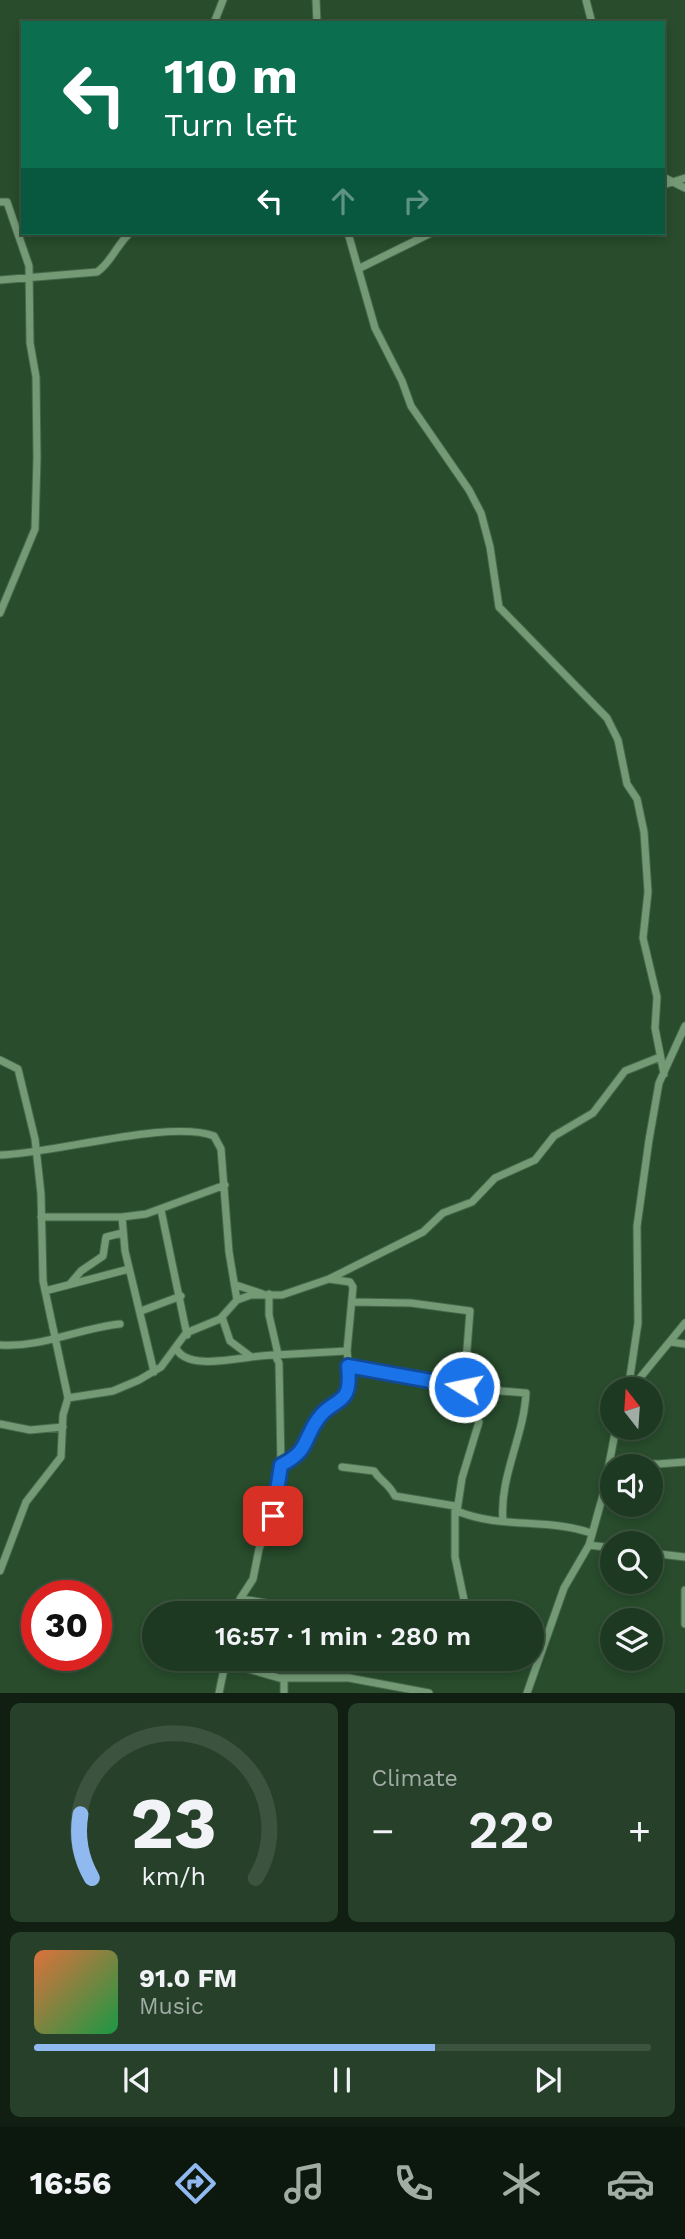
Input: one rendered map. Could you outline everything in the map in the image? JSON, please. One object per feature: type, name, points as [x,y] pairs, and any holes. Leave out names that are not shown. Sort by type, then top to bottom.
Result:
[{"type":"street","points":[[215,21],[223,0]]},
{"type":"street","points":[[316,0],[317,21]]},
{"type":"street","points":[[586,0],[591,21]]},
{"type":"street","points":[[665,178],[685,188]]},
{"type":"street","points":[[665,184],[685,178]]},
{"type":"street","points":[[0,202],[7,202],[11,207],[13,221],[27,254],[37,406],[35,529],[0,613]]},
{"type":"street","points":[[0,280],[27,275],[97,272],[106,266],[120,242],[129,235]]},
{"type":"street","points":[[349,235],[376,328],[411,406],[469,490],[481,513],[490,547],[499,607],[607,718],[618,740],[627,784],[637,799],[644,832],[648,892],[643,938],[657,997],[655,1028],[664,1074]]},
{"type":"street","points":[[358,269],[427,235]]},
{"type":"street","points":[[631,1377],[638,1323],[640,1195],[658,1087],[685,1026]]},
{"type":"street","points":[[68,1398],[121,1389],[154,1372],[187,1335],[222,1317],[237,1300],[266,1294],[282,1294],[329,1279],[423,1232],[447,1210],[472,1202],[495,1178],[535,1160],[554,1136],[593,1113],[625,1071],[660,1057]]},
{"type":"street","points":[[0,1060],[16,1067],[25,1105],[32,1118],[45,1291],[68,1398],[64,1404],[61,1457],[26,1502],[0,1571]]},
{"type":"street","points":[[0,1155],[35,1153],[157,1133],[210,1134],[220,1143],[229,1252],[237,1300]]},
{"type":"street","points":[[41,1217],[122,1217],[161,1210],[225,1185]]},
{"type":"street","points":[[161,1210],[187,1335]]},
{"type":"street","points":[[122,1217],[122,1233],[129,1269],[154,1372]]},
{"type":"street","points":[[69,1285],[81,1271],[103,1256],[106,1237],[122,1233]]},
{"type":"street","points":[[45,1291],[129,1269]]},
{"type":"street","points":[[281,1465],[295,1458],[309,1440],[319,1417],[342,1400],[350,1377],[348,1351],[351,1283],[329,1279]]},
{"type":"street","points":[[236,1285],[266,1294]]},
{"type":"street","points":[[251,1601],[240,1599],[253,1579],[259,1549],[271,1523],[281,1465],[282,1386],[266,1294]]},
{"type":"street","points":[[141,1311],[181,1296]]},
{"type":"street","points":[[352,1302],[411,1303],[470,1311],[464,1387]]},
{"type":"street","points":[[222,1317],[230,1341],[251,1356]]},
{"type":"street","points":[[640,1377],[685,1323]]},
{"type":"street","points":[[0,1345],[55,1340],[93,1327],[120,1324]]},
{"type":"street","points":[[671,1342],[685,1344]]},
{"type":"street","points":[[176,1348],[181,1357],[196,1361],[348,1351]]},
{"type":"street","points":[[348,1366],[464,1387],[526,1394],[516,1448],[504,1491],[503,1521]]},
{"type":"street","points":[[464,1601],[456,1560],[459,1514],[462,1478],[479,1422]]},
{"type":"street","points":[[0,1424],[30,1430],[63,1427]]},
{"type":"street","points":[[663,1464],[685,1462]]},
{"type":"street","points":[[342,1467],[374,1471],[378,1478],[390,1485],[395,1496],[449,1503],[459,1514],[503,1521],[568,1525],[591,1533]]},
{"type":"street","points":[[527,1693],[564,1588],[589,1545],[600,1499]]},
{"type":"street","points":[[589,1545],[600,1546]]},
{"type":"street","points":[[663,1554],[685,1557]]},
{"type":"street","points":[[685,1590],[685,1623]]},
{"type":"street","points":[[219,1693],[223,1671]]},
{"type":"street","points":[[260,1671],[284,1678],[349,1678],[429,1693]]},
{"type":"street","points":[[284,1678],[284,1693]]},
{"type":"route","points":[[273,1516],[281,1465],[295,1458],[309,1440],[319,1417],[342,1400],[350,1377],[348,1366],[408,1379],[446,1382],[464,1387]]}]
